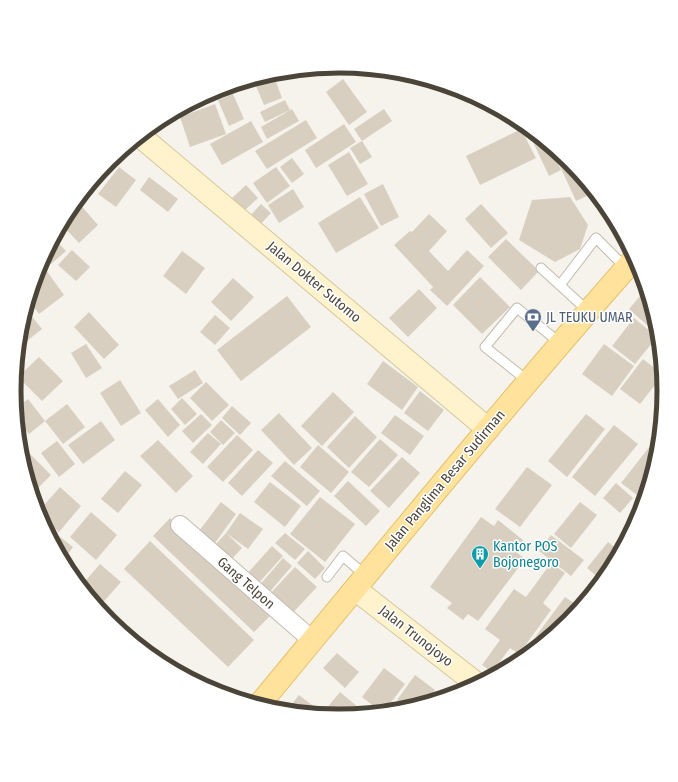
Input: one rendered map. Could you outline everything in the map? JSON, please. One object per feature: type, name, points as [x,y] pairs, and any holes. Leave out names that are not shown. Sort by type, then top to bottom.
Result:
[{"type":"main road","name":"Jalan Dokter Sutomo","points":[[144,140],[488,429]]},
{"type":"main road","name":"Jalan Panglima Besar Sudirman","points":[[263,700],[528,381],[630,263]]},
{"type":"main road","name":"Jalan Trunojoyo","points":[[360,582],[472,680]]},
{"type":"street","name":"Gang Telpon","points":[[180,525],[312,640]]},
{"type":"lane","points":[[560,285],[596,238],[630,263]]},
{"type":"lane","points":[[541,268],[588,311]]},
{"type":"lane","points":[[528,381],[485,347],[517,308],[560,343]]},
{"type":"lane","points":[[327,577],[343,556],[360,582]]},
{"type":"building","points":[[275,79],[282,98],[264,105],[256,86]]},
{"type":"building","points":[[343,79],[367,112],[349,125],[326,92]]},
{"type":"building","points":[[233,94],[244,119],[229,126],[218,100]]},
{"type":"building","points":[[214,98],[215,101],[189,111]]},
{"type":"building","points":[[285,100],[290,110],[265,122],[260,112]]},
{"type":"building","points":[[215,104],[226,134],[190,147],[180,117]]},
{"type":"building","points":[[292,109],[299,121],[267,139],[261,127]]},
{"type":"building","points":[[384,109],[392,121],[362,141],[354,129]]},
{"type":"building","points":[[306,120],[317,138],[267,169],[255,151]]},
{"type":"building","points":[[251,121],[263,142],[222,165],[210,144]]},
{"type":"building","points":[[344,124],[356,142],[316,168],[305,150]]},
{"type":"building","points":[[520,130],[522,131],[536,158],[480,185],[466,156]]},
{"type":"building","points":[[531,138],[555,157],[561,170],[549,176]]},
{"type":"building","points":[[362,141],[372,157],[360,164],[350,148]]},
{"type":"building","points":[[349,152],[368,184],[347,196],[328,165]]},
{"type":"building","points":[[292,158],[304,174],[292,183],[280,167]]},
{"type":"building","points":[[557,159],[589,195],[576,201]]},
{"type":"building","points":[[119,167],[136,180],[116,207],[98,194]]},
{"type":"building","points":[[276,167],[290,186],[267,203],[253,183]]},
{"type":"building","points":[[149,177],[178,199],[168,212],[140,190]]},
{"type":"building","points":[[383,184],[399,217],[381,226],[364,194]]},
{"type":"building","points":[[246,185],[258,198],[244,211],[232,198]]},
{"type":"building","points":[[293,189],[304,207],[279,223],[268,205]]},
{"type":"building","points":[[360,197],[379,228],[336,253],[318,223]]},
{"type":"building","points":[[570,197],[588,225],[580,249],[555,262],[519,240],[532,200]]},
{"type":"building","points":[[261,204],[271,213],[258,227],[248,218]]},
{"type":"building","points":[[481,204],[508,233],[491,248],[465,219]]},
{"type":"building","points":[[81,206],[98,225],[79,243],[66,229]]},
{"type":"building","points":[[429,214],[447,231],[429,251],[448,271],[467,250],[484,266],[447,306],[430,290],[433,287],[394,245],[410,231],[412,232]]},
{"type":"building","points":[[506,239],[539,271],[521,290],[488,257]]},
{"type":"building","points":[[58,243],[66,251],[51,264],[49,262]]},
{"type":"building","points":[[72,250],[90,267],[76,281],[58,265]]},
{"type":"building","points":[[182,251],[205,268],[186,294],[163,276]]},
{"type":"building","points":[[45,269],[64,295],[39,314],[33,306]]},
{"type":"building","points":[[480,277],[510,307],[482,334],[453,305]]},
{"type":"building","points":[[233,278],[254,297],[231,321],[211,302]]},
{"type":"building","points":[[419,289],[437,308],[408,337],[389,318]]},
{"type":"building","points":[[642,294],[651,329],[629,309]]},
{"type":"building","points":[[287,296],[311,327],[241,381],[217,350]]},
{"type":"building","points":[[89,312],[119,345],[104,359],[74,327]]},
{"type":"building","points":[[31,315],[42,329],[25,342]]},
{"type":"building","points":[[215,315],[230,328],[215,345],[200,332]]},
{"type":"building","points":[[634,318],[652,332],[653,342],[635,364],[612,346]]},
{"type":"building","points":[[86,344],[102,368],[86,378],[71,353]]},
{"type":"building","points":[[604,344],[634,366],[612,396],[582,374]]},
{"type":"building","points":[[39,357],[63,381],[42,401],[22,380],[22,373]]},
{"type":"building","points":[[643,359],[656,369],[657,383],[640,404],[620,389]]},
{"type":"building","points":[[383,361],[418,387],[402,410],[367,384]]},
{"type":"building","points":[[195,370],[203,383],[178,399],[169,386]]},
{"type":"building","points":[[120,380],[141,413],[121,426],[100,393]]},
{"type":"building","points":[[206,382],[229,405],[212,421],[190,398]]},
{"type":"building","points":[[420,391],[444,410],[428,431],[404,413]]},
{"type":"building","points":[[333,392],[354,412],[322,446],[301,426]]},
{"type":"building","points":[[182,398],[197,414],[185,425],[171,409]]},
{"type":"building","points":[[28,399],[45,421],[29,434],[23,428],[22,404]]},
{"type":"building","points":[[158,399],[180,425],[168,437],[145,410]]},
{"type":"building","points":[[67,404],[85,427],[63,444],[45,421]]},
{"type":"building","points":[[232,406],[251,423],[240,435],[222,418]]},
{"type":"building","points":[[279,413],[312,448],[294,465],[261,430]]},
{"type":"building","points":[[201,414],[212,425],[193,443],[182,431]]},
{"type":"building","points":[[586,414],[605,429],[567,477],[548,461]]},
{"type":"building","points":[[395,415],[424,436],[410,455],[381,433]]},
{"type":"building","points":[[355,416],[377,437],[349,468],[327,447]]},
{"type":"building","points":[[221,420],[235,433],[223,445],[210,432]]},
{"type":"building","points":[[101,421],[115,440],[83,464],[68,445]]},
{"type":"building","points":[[614,425],[638,444],[595,496],[572,477]]},
{"type":"building","points":[[208,433],[221,444],[203,464],[190,452]]},
{"type":"building","points":[[237,435],[253,450],[223,482],[207,467]]},
{"type":"building","points":[[380,439],[398,455],[369,487],[351,472]]},
{"type":"building","points":[[158,440],[193,476],[176,493],[140,456]]},
{"type":"building","points":[[57,441],[75,464],[59,477],[41,453]]},
{"type":"building","points":[[653,443],[646,473],[641,490],[637,495],[621,483]]},
{"type":"building","points":[[318,445],[349,472],[331,493],[300,467]]},
{"type":"building","points":[[258,450],[273,463],[242,496],[228,483]]},
{"type":"building","points":[[27,451],[51,475],[37,489]]},
{"type":"building","points":[[402,457],[420,473],[389,508],[370,491]]},
{"type":"building","points":[[285,461],[320,491],[307,506],[271,476]]},
{"type":"building","points":[[527,467],[552,485],[520,527],[495,509]]},
{"type":"building","points":[[125,471],[142,485],[118,513],[101,499]]},
{"type":"building","points":[[348,481],[380,511],[366,526],[334,496]]},
{"type":"building","points":[[270,482],[301,506],[285,527],[254,502]]},
{"type":"building","points":[[616,483],[633,498],[620,513],[603,498]]},
{"type":"building","points":[[60,487],[81,506],[59,532],[50,523],[43,507]]},
{"type":"building","points":[[320,497],[355,524],[325,562],[290,534]]},
{"type":"building","points":[[221,502],[236,514],[215,543],[199,531]]},
{"type":"building","points":[[580,502],[597,515],[571,548],[554,534]]},
{"type":"building","points":[[91,512],[117,535],[96,560],[70,537]]},
{"type":"building","points":[[240,513],[263,529],[248,549],[226,533]]},
{"type":"building","name":"Kantor POS Bojonegoro","points":[[481,517],[494,526],[498,520],[523,540],[515,551],[525,559],[478,621],[468,614],[463,620],[447,608],[452,603],[430,587]]},
{"type":"building","points":[[170,518],[272,614],[254,632],[153,536]]},
{"type":"building","points":[[226,533],[242,548],[231,560],[215,545]]},
{"type":"building","points":[[285,533],[305,549],[295,560],[275,543]]},
{"type":"building","points":[[551,535],[584,560],[571,576],[539,551]]},
{"type":"building","points":[[59,536],[73,547],[67,555],[64,550],[57,538]]},
{"type":"building","points":[[150,541],[254,640],[228,667],[124,569]]},
{"type":"building","points":[[608,542],[615,548],[597,577],[587,568]]},
{"type":"building","points":[[272,546],[283,556],[255,587],[244,577]]},
{"type":"building","points":[[308,551],[325,568],[315,579],[297,563]]},
{"type":"building","points":[[283,558],[292,566],[267,595],[258,587]]},
{"type":"building","points":[[551,563],[565,573],[543,603],[551,610],[521,652],[518,653],[510,648],[495,667],[490,671],[482,665],[500,640],[485,629],[514,589],[526,597]]},
{"type":"building","points":[[100,564],[121,582],[102,603],[85,582]]},
{"type":"building","points":[[295,567],[317,587],[287,619],[265,599]]},
{"type":"building","points":[[565,597],[575,604],[549,630],[528,646]]},
{"type":"building","points":[[337,653],[359,672],[345,688],[323,668]]},
{"type":"building","points":[[384,668],[405,684],[389,705],[374,707],[362,697]]},
{"type":"building","points":[[415,675],[435,690],[431,695],[421,698],[401,703],[397,700]]},
{"type":"building","points":[[340,692],[359,708],[339,709],[327,708]]},
{"type":"building","points":[[299,695],[316,708],[297,706],[291,705]]},
{"type":"place","name":"JL TEUKU UMAR","points":[[533,332]]},
{"type":"place","name":"Kantor POS Bojonegoro","points":[[480,569]]}]
